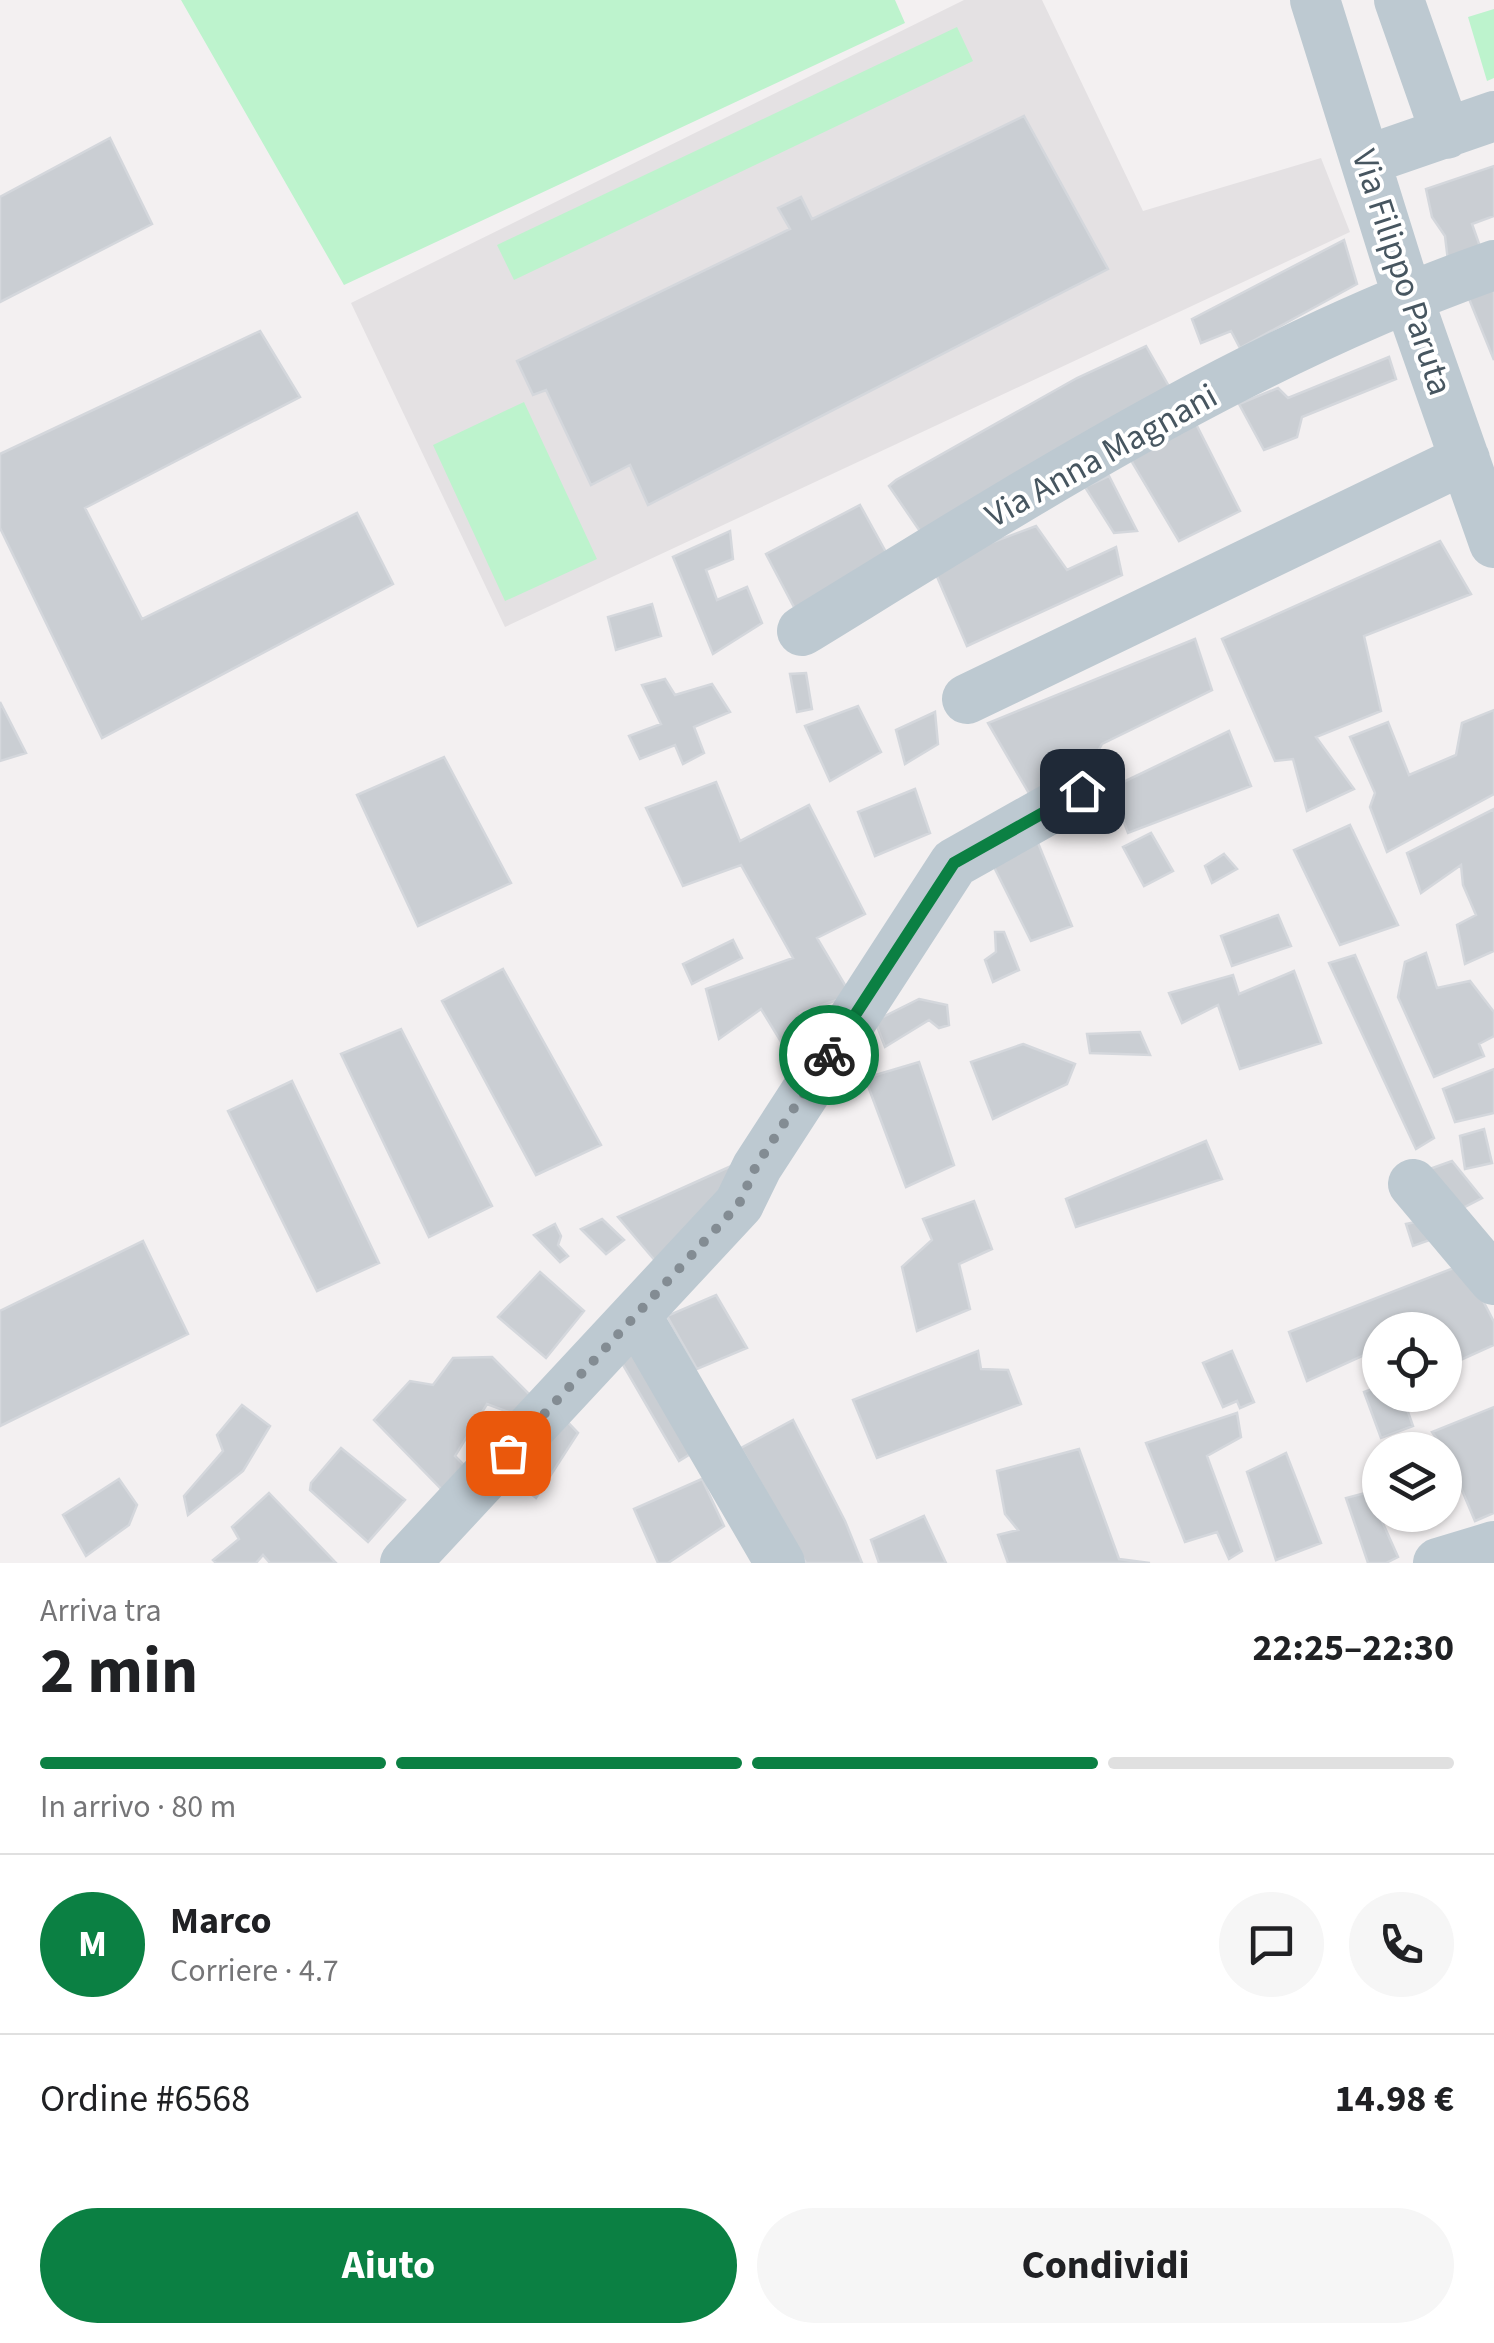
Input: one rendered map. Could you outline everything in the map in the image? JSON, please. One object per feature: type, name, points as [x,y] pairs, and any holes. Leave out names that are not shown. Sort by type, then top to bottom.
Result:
[{"type":"street","name":"Via Filippo Paruta","points":[[1315,0],[1407,295],[1478,479],[1494,543]]},
{"type":"street","points":[[1399,0],[1446,134]]},
{"type":"street","points":[[1367,160],[1494,116]]},
{"type":"street","name":"Via Anna Magnani","points":[[802,630],[1096,451],[1407,295],[1494,264]]},
{"type":"street","points":[[967,698],[1478,479]]},
{"type":"street","points":[[405,1563],[739,1204],[756,1166],[954,863],[1082,791]]},
{"type":"street","points":[[1412,1184],[1494,1280]]},
{"type":"street","points":[[636,1315],[780,1563]]},
{"type":"street","points":[[1438,1563],[1494,1546]]},
{"type":"shaded area","points":[[964,0],[1042,0],[1143,211],[1321,158],[1350,232],[505,627],[351,303]]},
{"type":"green space","points":[[181,0],[895,0],[905,23],[344,285]]},
{"type":"green space","points":[[1494,9],[1494,78],[1487,81],[1468,17]]},
{"type":"green space","points":[[957,27],[973,61],[514,280],[497,245]]},
{"type":"green space","points":[[524,402],[597,559],[505,601],[433,445]]},
{"type":"building","points":[[1024,116],[1108,269],[648,505],[630,465],[591,485],[546,390],[533,395],[517,361],[790,229],[778,208],[801,197],[812,219]]},
{"type":"building","points":[[110,138],[152,224],[0,302],[0,197]]},
{"type":"building","points":[[1494,166],[1494,216],[1472,224],[1483,255],[1449,269],[1445,236],[1432,217],[1426,189]]},
{"type":"building","points":[[1344,240],[1357,284],[1240,348],[1231,331],[1201,343],[1192,319]]},
{"type":"building","points":[[1494,278],[1494,360],[1465,289]]},
{"type":"building","points":[[260,331],[300,397],[85,508],[142,619],[357,513],[393,584],[102,738],[0,528],[0,454]]},
{"type":"building","points":[[1146,346],[1175,397],[924,537],[889,486],[1077,378]]},
{"type":"building","points":[[1389,357],[1396,379],[1302,417],[1297,437],[1264,450],[1239,404],[1278,388],[1288,398]]},
{"type":"building","points":[[1193,418],[1240,511],[1179,541],[1132,462],[1134,451]]},
{"type":"building","points":[[1109,476],[1137,531],[1114,533],[1085,487]]},
{"type":"building","points":[[860,505],[887,554],[795,609],[766,554]]},
{"type":"building","points":[[1036,526],[1067,570],[1116,547],[1122,575],[967,646],[932,565]]},
{"type":"building","points":[[730,531],[733,559],[706,570],[717,600],[747,587],[762,623],[713,654],[673,557]]},
{"type":"building","points":[[1440,541],[1471,594],[1364,636],[1381,711],[1316,737],[1354,789],[1307,811],[1293,759],[1275,761],[1222,639]]},
{"type":"building","points":[[652,604],[661,636],[616,650],[608,617]]},
{"type":"building","points":[[1195,639],[1212,690],[1102,744],[1093,760],[1030,795],[988,723]]},
{"type":"building","points":[[806,673],[812,709],[797,712],[790,674]]},
{"type":"building","points":[[665,679],[675,695],[712,684],[730,712],[694,727],[704,753],[683,764],[675,745],[640,759],[629,736],[661,724],[642,685]]},
{"type":"building","points":[[0,702],[26,753],[0,761]]},
{"type":"building","points":[[858,706],[881,752],[830,781],[805,726]]},
{"type":"building","points":[[1494,710],[1494,794],[1387,852],[1370,807],[1375,793],[1350,737],[1388,722],[1409,775],[1456,755],[1462,723]]},
{"type":"building","points":[[935,712],[938,744],[905,764],[896,730]]},
{"type":"building","points":[[1229,731],[1251,786],[1128,833],[1111,788]]},
{"type":"building","points":[[444,757],[511,883],[418,926],[357,795]]},
{"type":"building","points":[[716,782],[740,841],[809,805],[865,914],[817,938],[851,995],[800,1013],[819,1058],[797,1068],[761,1009],[719,1039],[706,989],[793,958],[741,865],[683,886],[646,808]]},
{"type":"building","points":[[915,789],[930,833],[875,856],[858,812]]},
{"type":"building","points":[[1494,809],[1494,951],[1465,964],[1457,925],[1476,915],[1463,885],[1461,865],[1421,893],[1407,853]]},
{"type":"building","points":[[1350,825],[1398,925],[1340,945],[1294,850]]},
{"type":"building","points":[[1151,833],[1173,871],[1144,886],[1123,847]]},
{"type":"building","points":[[1038,843],[1072,926],[1031,941],[991,861]]},
{"type":"building","points":[[1224,854],[1237,869],[1212,883],[1205,866]]},
{"type":"building","points":[[1278,915],[1291,946],[1232,966],[1221,936]]},
{"type":"building","points":[[995,932],[1004,932],[1019,970],[993,982],[985,960],[996,952]]},
{"type":"building","points":[[733,940],[742,958],[692,984],[683,964]]},
{"type":"building","points":[[1426,953],[1437,988],[1470,981],[1494,1012],[1494,1036],[1479,1044],[1484,1056],[1434,1077],[1398,997],[1405,962]]},
{"type":"building","points":[[1355,955],[1434,1138],[1416,1149],[1329,963]]},
{"type":"building","points":[[503,969],[601,1145],[536,1175],[442,1001]]},
{"type":"building","points":[[1294,971],[1321,1043],[1240,1069],[1218,1005],[1182,1023],[1169,993],[1233,975],[1239,994]]},
{"type":"building","points":[[919,999],[947,1005],[949,1025],[939,1028],[929,1020],[885,1047],[875,1021]]},
{"type":"building","points":[[401,1029],[492,1206],[429,1237],[341,1054]]},
{"type":"building","points":[[1140,1032],[1150,1055],[1090,1053],[1087,1034]]},
{"type":"building","points":[[1023,1044],[1075,1064],[1067,1084],[993,1119],[971,1062]]},
{"type":"building","points":[[919,1062],[954,1165],[906,1187],[865,1078]]},
{"type":"building","points":[[1494,1069],[1494,1113],[1455,1122],[1443,1089]]},
{"type":"building","points":[[292,1081],[379,1263],[317,1291],[228,1111]]},
{"type":"building","points":[[1484,1129],[1492,1163],[1465,1169],[1460,1136]]},
{"type":"building","points":[[1206,1141],[1222,1179],[1076,1227],[1066,1199]]},
{"type":"building","points":[[1452,1161],[1482,1198],[1451,1214],[1427,1170]]},
{"type":"building","points":[[738,1163],[744,1178],[657,1263],[618,1217]]},
{"type":"building","points":[[974,1201],[992,1249],[959,1264],[970,1309],[917,1331],[902,1267],[932,1240],[923,1219]]},
{"type":"building","points":[[602,1219],[624,1240],[606,1254],[581,1229]]},
{"type":"building","points":[[1430,1219],[1444,1235],[1413,1246],[1406,1224]]},
{"type":"building","points":[[555,1224],[561,1236],[558,1245],[568,1256],[560,1262],[534,1235]]},
{"type":"building","points":[[143,1241],[188,1334],[0,1426],[0,1311]]},
{"type":"building","points":[[1464,1264],[1494,1322],[1494,1345],[1462,1359],[1462,1312],[1362,1312],[1362,1356],[1307,1381],[1289,1332]]},
{"type":"building","points":[[540,1272],[584,1311],[546,1358],[498,1317]]},
{"type":"building","points":[[716,1295],[747,1348],[697,1369],[667,1316]]},
{"type":"building","points":[[639,1337],[700,1448],[679,1461],[619,1358]]},
{"type":"building","points":[[978,1351],[981,1369],[1008,1370],[1021,1404],[877,1458],[853,1400]]},
{"type":"building","points":[[1232,1351],[1254,1402],[1240,1408],[1237,1401],[1223,1407],[1203,1363]]},
{"type":"building","points":[[492,1357],[532,1397],[519,1416],[487,1404],[455,1456],[471,1472],[451,1499],[374,1420],[410,1381],[433,1385],[453,1358]]},
{"type":"building","points":[[242,1405],[270,1426],[243,1471],[188,1515],[184,1496],[223,1451],[217,1435]]},
{"type":"building","points":[[1494,1407],[1494,1513],[1475,1521],[1462,1490],[1462,1432],[1432,1432]]},
{"type":"building","points":[[1371,1412],[1408,1412],[1413,1426],[1397,1432],[1379,1432]]},
{"type":"building","points":[[1237,1413],[1241,1437],[1207,1456],[1242,1551],[1229,1559],[1217,1532],[1185,1542],[1146,1443]]},
{"type":"building","points":[[561,1415],[578,1433],[536,1498],[512,1479]]},
{"type":"building","points":[[793,1420],[862,1563],[806,1563],[741,1448]]},
{"type":"building","points":[[341,1448],[405,1500],[368,1542],[310,1490],[311,1483]]},
{"type":"building","points":[[1079,1449],[1119,1559],[1150,1563],[1008,1563],[998,1535],[1018,1530],[1005,1514],[997,1471]]},
{"type":"building","points":[[1286,1453],[1321,1543],[1276,1560],[1247,1472]]},
{"type":"building","points":[[119,1479],[137,1505],[129,1525],[86,1556],[63,1515]]},
{"type":"building","points":[[702,1479],[724,1526],[668,1563],[658,1563],[634,1509]]},
{"type":"building","points":[[269,1493],[336,1563],[270,1563],[263,1555],[256,1563],[213,1560],[239,1539],[232,1527]]},
{"type":"building","points":[[1362,1494],[1362,1532],[1387,1532],[1398,1557],[1386,1563],[1368,1563],[1346,1498]]},
{"type":"building","points":[[924,1516],[946,1563],[879,1563],[871,1540]]},
{"type":"way so far","points":[[508,1453],[739,1204],[756,1166],[829,1055]]},
{"type":"route","points":[[829,1055],[954,863],[1082,791]]}]
